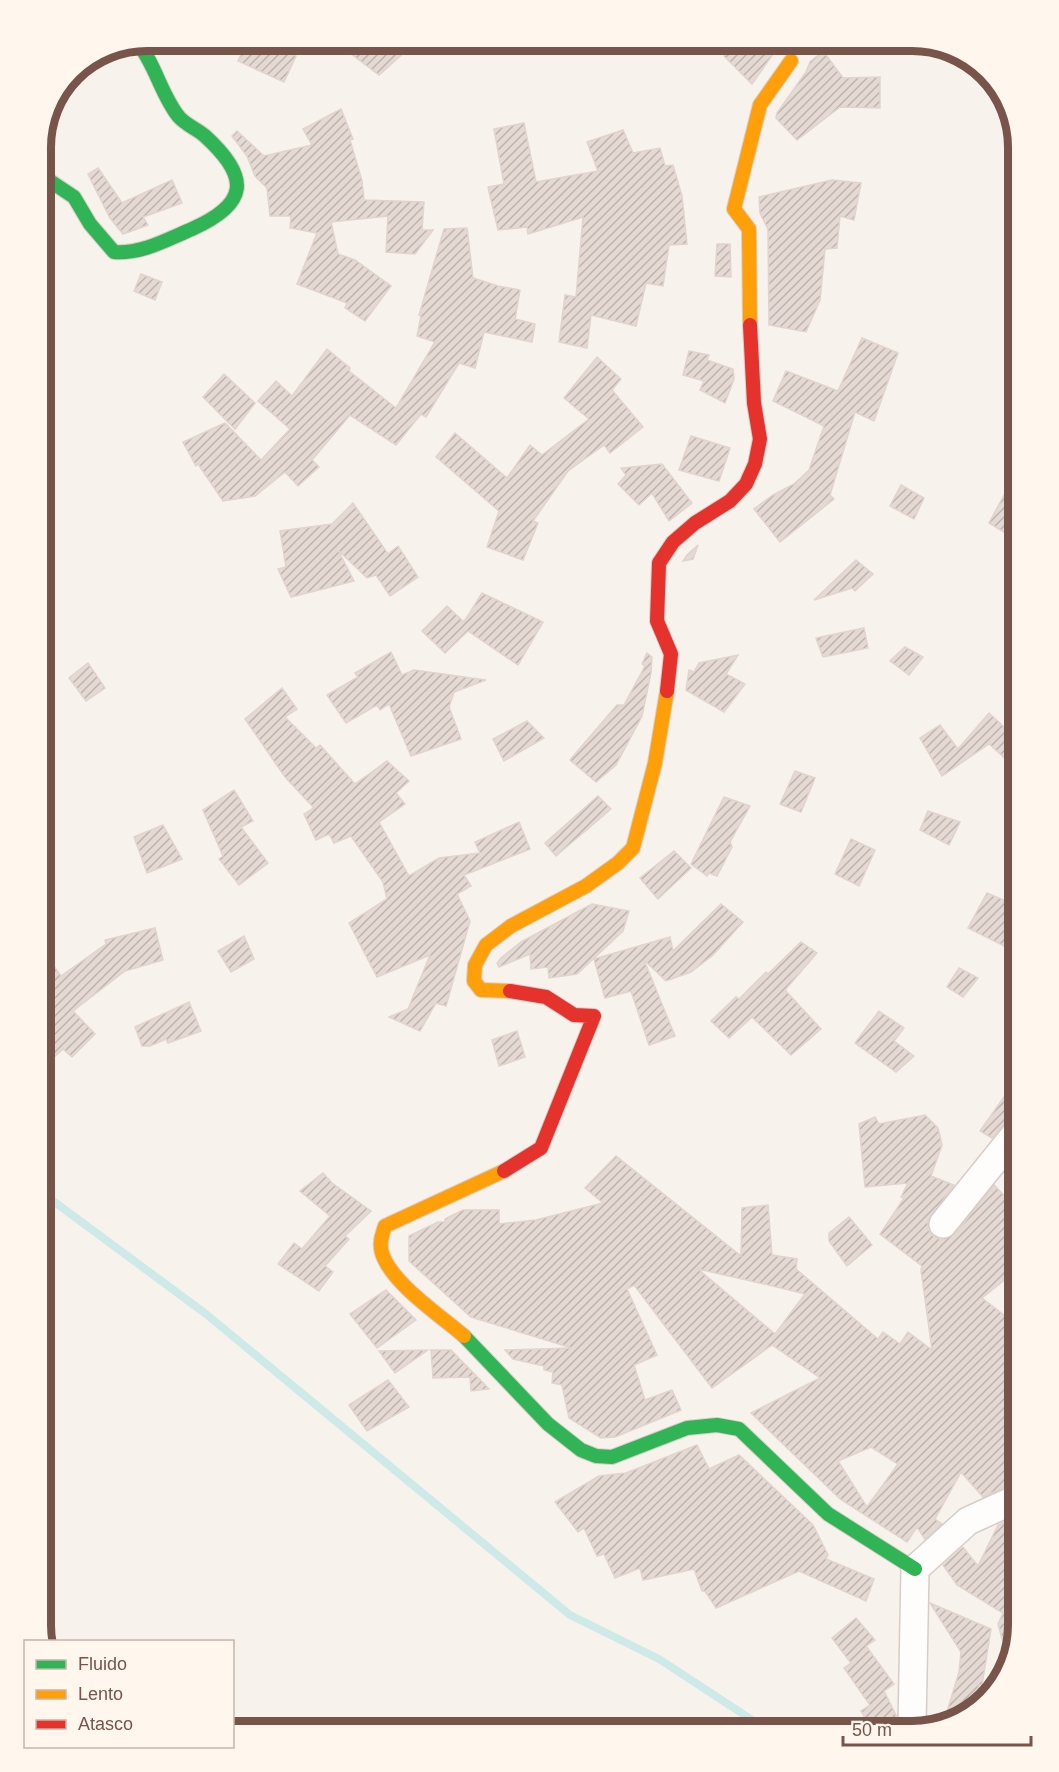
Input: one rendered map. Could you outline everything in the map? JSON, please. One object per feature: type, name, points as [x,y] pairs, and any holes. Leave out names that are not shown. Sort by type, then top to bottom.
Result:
[{"type":"street","points":[[51,182],[74,197],[102,241],[114,252],[129,255],[203,223],[227,210],[236,198],[239,182],[230,164],[198,130],[180,119],[145,51]]},
{"type":"street","points":[[791,61],[760,105],[734,209],[749,229],[750,334],[759,447],[755,464],[746,484],[730,501],[694,523],[673,542],[658,563],[657,621],[671,654],[670,675],[655,763],[633,848],[618,863],[586,886],[511,926],[486,945],[475,965],[474,981],[482,990],[524,992],[546,997],[574,1016],[594,1016],[541,1148],[506,1169],[385,1226],[380,1242],[384,1259],[397,1275],[475,1346],[558,1434],[596,1456],[614,1456],[623,1455],[655,1439],[694,1426],[721,1424],[740,1429],[828,1514],[915,1569]]},
{"type":"street","points":[[943,1224],[1008,1143]]},
{"type":"street","points":[[912,1721],[915,1569],[969,1521],[1008,1503]]},
{"type":"building","points":[[243,51],[285,51],[296,56],[284,82],[238,61]]},
{"type":"building","points":[[347,51],[406,51],[379,75]]},
{"type":"building","points":[[729,51],[770,51],[773,54],[752,84],[724,56]]},
{"type":"building","points":[[823,51],[843,78],[880,77],[880,108],[840,107],[797,140],[776,118],[777,113],[806,72],[810,62]]},
{"type":"building","points":[[341,109],[353,139],[350,140],[362,181],[364,200],[424,202],[422,230],[433,230],[415,254],[386,252],[388,216],[331,222],[338,254],[355,260],[391,286],[365,321],[345,308],[347,303],[297,284],[317,233],[290,228],[291,216],[270,216],[267,188],[255,176],[247,156],[232,136],[237,131],[264,156],[312,145],[303,129]]},
{"type":"building","points":[[524,123],[536,182],[598,171],[587,142],[623,130],[633,153],[660,148],[665,166],[673,165],[682,196],[687,244],[669,245],[663,286],[646,283],[636,326],[591,315],[587,348],[559,342],[565,295],[576,297],[583,217],[528,234],[527,227],[498,230],[488,187],[504,184],[494,129]]},
{"type":"building","points":[[98,168],[122,203],[172,180],[182,203],[143,217],[148,225],[123,234],[110,218],[88,174]]},
{"type":"building","points":[[832,180],[861,183],[854,220],[840,216],[837,248],[825,249],[820,300],[806,332],[769,325],[768,229],[760,213],[759,197]]},
{"type":"building","points":[[467,228],[473,278],[520,290],[515,319],[535,324],[532,342],[484,332],[475,368],[459,363],[426,417],[421,414],[396,445],[350,415],[312,460],[319,467],[298,486],[285,472],[255,496],[223,501],[198,464],[196,466],[183,442],[225,423],[261,460],[290,429],[258,401],[276,381],[292,396],[327,349],[350,368],[349,371],[396,408],[435,342],[417,336],[421,316],[419,315],[444,229]]},
{"type":"building","points":[[717,244],[730,244],[731,277],[715,276]]},
{"type":"building","points":[[141,274],[162,282],[155,300],[134,291]]},
{"type":"building","points":[[862,338],[898,353],[874,421],[855,412],[830,495],[834,499],[780,542],[754,509],[773,495],[794,484],[809,470],[824,426],[773,401],[786,371],[838,391]]},
{"type":"building","points":[[689,351],[709,355],[707,360],[733,369],[734,379],[725,403],[700,390],[704,381],[683,375]]},
{"type":"building","points":[[597,357],[621,379],[612,390],[643,427],[610,453],[604,445],[568,471],[533,521],[538,523],[523,560],[487,547],[499,511],[436,457],[455,433],[507,478],[530,445],[542,455],[589,419],[564,398]]},
{"type":"building","points":[[224,374],[255,403],[235,429],[203,397]]},
{"type":"building","points":[[691,436],[730,448],[719,481],[679,470]]},
{"type":"building","points":[[662,464],[692,503],[669,521],[652,493],[639,505],[618,484],[626,475],[621,468]]},
{"type":"building","points":[[901,485],[924,498],[914,519],[890,506]]},
{"type":"building","points":[[1008,488],[1007,534],[989,523]]},
{"type":"building","points":[[353,503],[388,554],[398,546],[418,577],[390,596],[376,575],[367,578],[338,550],[354,581],[291,597],[278,569],[286,567],[280,531],[332,524]]},
{"type":"building","points":[[698,545],[693,559],[683,561],[687,555]]},
{"type":"building","points":[[856,560],[873,574],[855,591],[852,588],[814,600]]},
{"type":"building","points":[[482,593],[543,622],[518,665],[468,631],[445,653],[422,631],[447,606],[464,622]]},
{"type":"building","points":[[864,628],[868,648],[823,657],[816,638]]},
{"type":"building","points":[[905,647],[923,657],[909,675],[890,661]]},
{"type":"building","points":[[391,652],[402,675],[414,670],[486,680],[454,692],[449,707],[461,739],[411,756],[389,704],[380,710],[377,705],[346,723],[327,695],[358,677],[355,673]]},
{"type":"building","points":[[647,653],[652,657],[651,673],[642,716],[616,765],[596,782],[570,760],[617,705],[624,705],[645,666],[642,664]]},
{"type":"building","points":[[738,655],[726,674],[745,684],[724,712],[686,690],[689,670],[694,672],[699,663]]},
{"type":"building","points":[[88,663],[105,688],[86,701],[69,678]]},
{"type":"building","points":[[282,688],[297,709],[285,717],[316,748],[320,745],[355,784],[387,761],[409,781],[396,793],[405,804],[379,822],[409,876],[439,858],[480,853],[475,842],[519,822],[530,849],[464,875],[471,886],[457,894],[470,921],[446,1006],[436,1003],[420,1031],[389,1017],[408,1009],[430,955],[377,977],[349,923],[387,899],[383,882],[351,836],[334,843],[329,834],[316,840],[304,814],[314,808],[285,777],[245,719]]},
{"type":"building","points":[[989,713],[1008,731],[1008,761],[989,744],[942,776],[920,738],[940,725],[958,749]]},
{"type":"building","points":[[527,721],[544,738],[504,761],[493,739]]},
{"type":"building","points":[[795,771],[815,778],[801,812],[780,804]]},
{"type":"building","points":[[234,790],[253,821],[241,827],[268,863],[239,885],[219,859],[223,856],[203,810]]},
{"type":"building","points":[[598,796],[611,809],[556,856],[545,843]]},
{"type":"building","points":[[724,797],[750,806],[730,842],[732,847],[717,876],[709,873],[707,876],[691,864]]},
{"type":"building","points":[[928,811],[960,822],[949,845],[920,830]]},
{"type":"building","points":[[163,825],[182,859],[147,873],[134,837]]},
{"type":"building","points":[[851,839],[875,850],[859,886],[835,874]]},
{"type":"building","points":[[674,851],[691,868],[658,899],[640,878]]},
{"type":"building","points":[[987,893],[1008,902],[1008,948],[968,928]]},
{"type":"building","points":[[592,904],[629,911],[623,931],[577,974],[549,978],[548,967],[531,969],[530,954],[499,967],[497,963],[501,958],[521,942]]},
{"type":"building","points":[[721,904],[743,922],[713,955],[691,972],[666,981],[644,960],[675,1036],[649,1045],[631,991],[605,998],[594,959],[670,937],[673,951]]},
{"type":"building","points":[[155,928],[163,960],[125,971],[73,1011],[95,1034],[72,1057],[63,1049],[51,1060],[51,962],[61,976],[106,944],[105,940]]},
{"type":"building","points":[[244,936],[254,959],[231,972],[218,951]]},
{"type":"building","points":[[801,942],[817,953],[785,990],[821,1029],[791,1055],[752,1017],[729,1038],[711,1021],[736,997],[739,999],[766,972],[768,974]]},
{"type":"building","points":[[959,968],[978,978],[963,997],[947,987]]},
{"type":"building","points":[[189,1002],[201,1031],[168,1043],[166,1039],[150,1046],[142,1046],[135,1027]]},
{"type":"building","points":[[879,1011],[904,1028],[894,1041],[914,1056],[896,1072],[855,1043]]},
{"type":"building","points":[[517,1031],[525,1057],[499,1066],[492,1040]]},
{"type":"building","points":[[1006,1094],[1008,1095],[1008,1120],[992,1138],[980,1131]]},
{"type":"building","points":[[925,1115],[938,1128],[942,1145],[931,1176],[954,1185],[928,1221],[928,1229],[933,1236],[941,1240],[955,1234],[994,1185],[1008,1200],[1008,1277],[982,1298],[1008,1318],[1008,1484],[983,1497],[961,1472],[935,1519],[942,1524],[925,1539],[917,1527],[907,1542],[840,1499],[751,1413],[820,1378],[772,1345],[712,1388],[634,1285],[627,1289],[657,1355],[634,1365],[645,1400],[672,1390],[681,1410],[615,1437],[601,1438],[569,1418],[562,1385],[552,1383],[553,1372],[544,1370],[544,1366],[513,1359],[505,1350],[572,1348],[471,1317],[409,1261],[409,1236],[438,1222],[445,1222],[445,1219],[463,1210],[499,1210],[499,1224],[536,1220],[603,1203],[585,1188],[616,1156],[741,1256],[742,1208],[768,1205],[772,1255],[797,1259],[796,1269],[878,1339],[883,1332],[900,1344],[908,1332],[932,1350],[922,1266],[880,1234],[904,1198],[901,1197],[908,1183],[865,1187],[859,1124],[875,1117],[879,1124]],"holes":[[[698,1269],[805,1294],[775,1334]],[[871,1447],[898,1464],[867,1507],[838,1461]]]},
{"type":"building","points":[[323,1173],[332,1183],[371,1211],[345,1236],[349,1239],[325,1266],[333,1272],[319,1291],[278,1264],[294,1243],[302,1249],[330,1216],[300,1191]]},
{"type":"building","points":[[849,1217],[872,1245],[847,1266],[829,1241],[829,1233]]},
{"type":"building","points":[[386,1290],[416,1320],[377,1348],[350,1314]]},
{"type":"building","points":[[428,1350],[395,1373],[379,1351]]},
{"type":"building","points":[[431,1350],[451,1350],[489,1389],[471,1391],[470,1377],[433,1378]]},
{"type":"building","points":[[388,1380],[409,1407],[367,1431],[349,1405]]},
{"type":"building","points":[[697,1445],[709,1469],[739,1455],[813,1525],[828,1555],[826,1559],[874,1579],[866,1601],[799,1571],[716,1608],[705,1591],[702,1591],[694,1569],[643,1580],[640,1568],[615,1578],[604,1554],[597,1556],[584,1528],[578,1532],[555,1502],[599,1476],[626,1473]]},
{"type":"building","points":[[1008,1522],[1008,1625],[1005,1650],[998,1624],[1003,1613],[957,1585],[943,1565],[963,1547],[978,1566],[998,1525]]},
{"type":"building","points":[[930,1603],[991,1629],[982,1685],[979,1685],[975,1697],[946,1714],[959,1672],[961,1652]]},
{"type":"building","points":[[856,1618],[875,1640],[866,1646],[894,1684],[884,1691],[896,1715],[896,1721],[867,1721],[861,1711],[870,1705],[844,1668],[851,1663],[832,1638]]},
{"type":"waterway","points":[[51,1199],[206,1314],[570,1615],[659,1659],[754,1721]]},
{"type":"traffic: fast","points":[[51,182],[74,197],[90,224],[114,252],[144,249],[173,238],[211,220],[233,200],[237,189],[236,177],[230,165],[205,136],[179,117],[144,51]]},
{"type":"traffic: fast","points":[[464,1336],[548,1424],[581,1450],[596,1456],[612,1457],[687,1428],[717,1425],[739,1429],[828,1514],[915,1569]]},
{"type":"traffic: slow","points":[[750,325],[749,229],[734,209],[760,105],[791,61]]},
{"type":"traffic: slow","points":[[510,991],[481,990],[474,981],[475,965],[486,945],[511,926],[586,886],[618,863],[633,848],[655,763],[667,691]]},
{"type":"traffic: slow","points":[[464,1336],[395,1276],[382,1253],[382,1236],[385,1226],[504,1171]]},
{"type":"traffic: jam","points":[[667,691],[671,654],[657,621],[659,563],[673,542],[695,523],[730,501],[746,484],[755,464],[760,439],[754,403],[750,325]]},
{"type":"traffic: jam","points":[[504,1171],[541,1148],[594,1016],[574,1015],[546,997],[510,991]]}]
